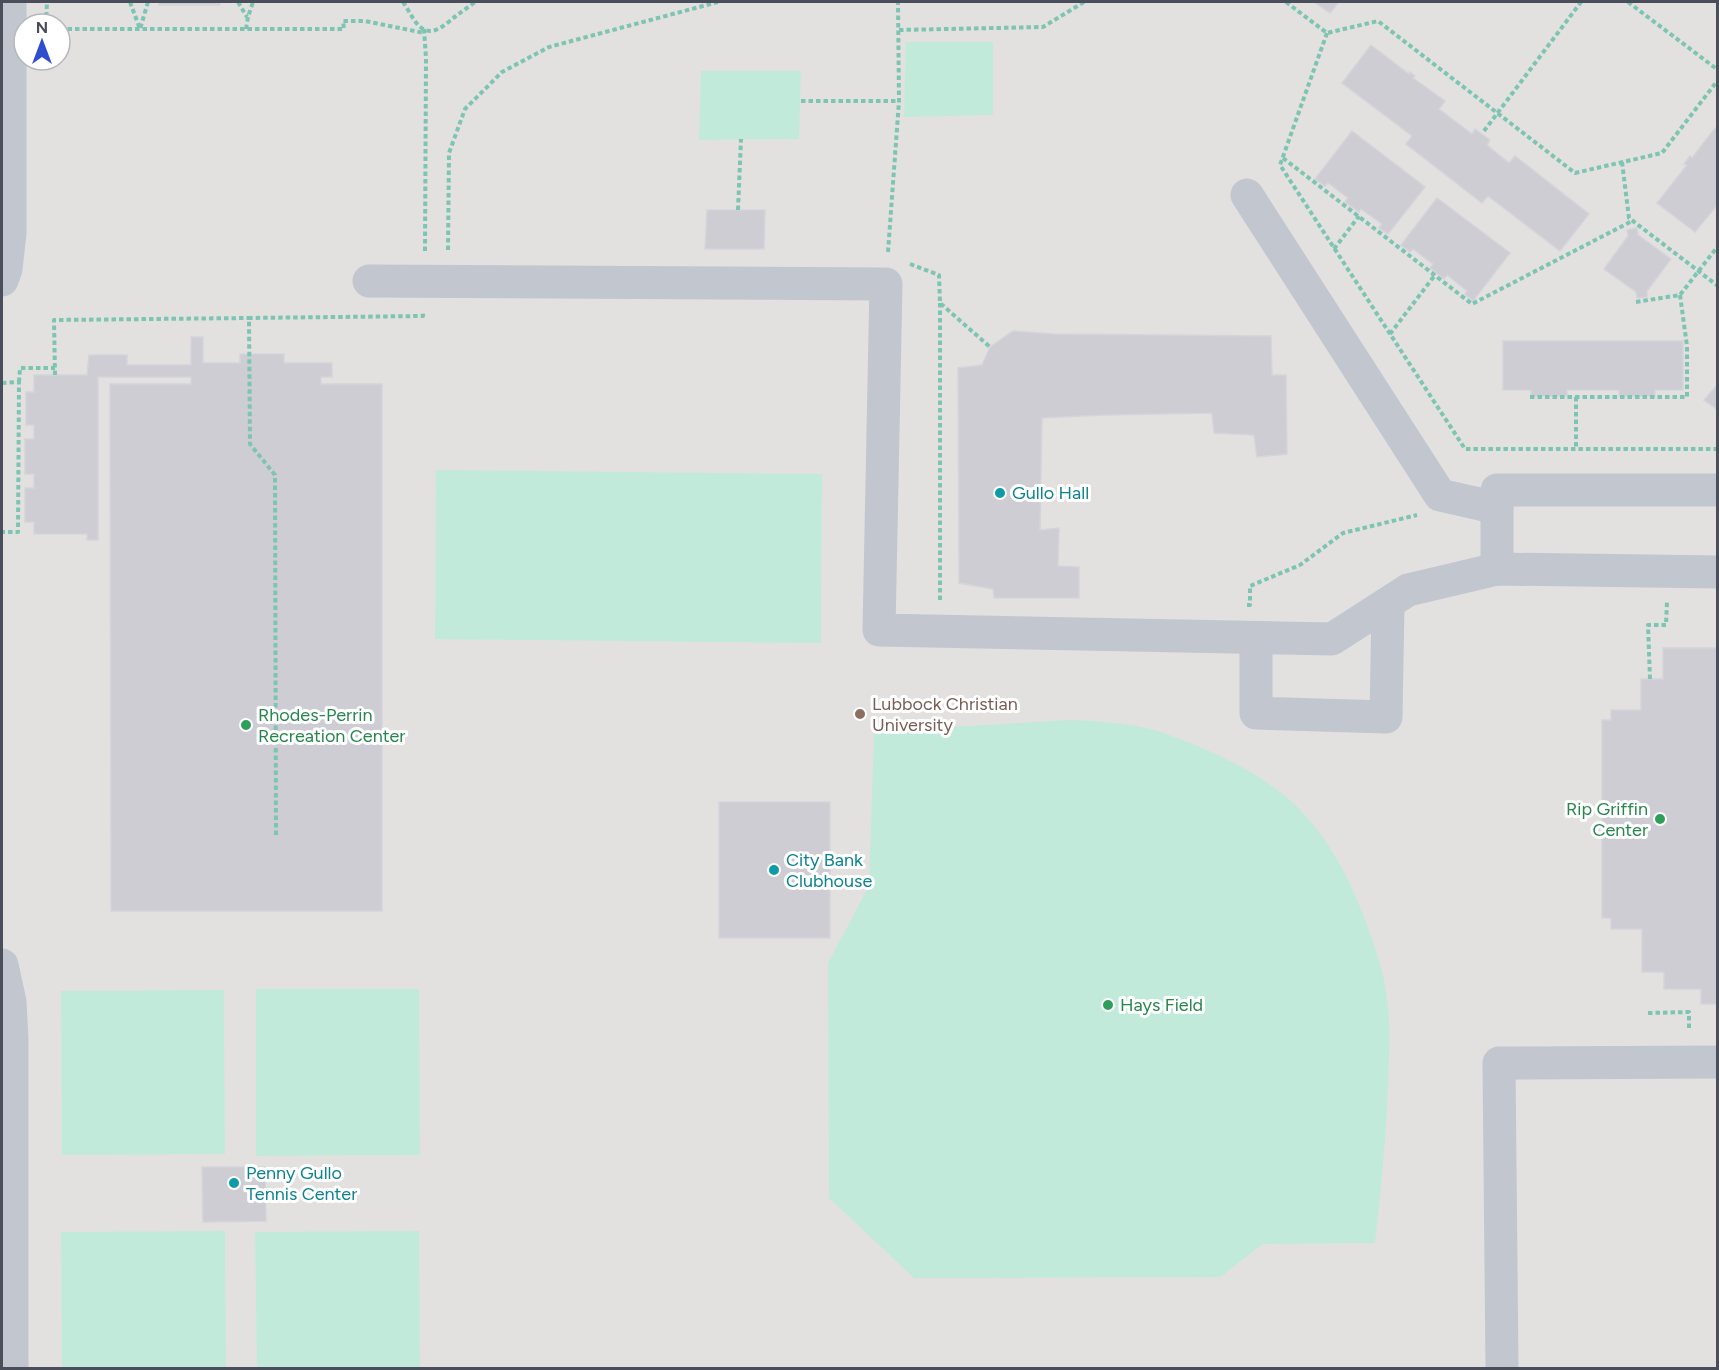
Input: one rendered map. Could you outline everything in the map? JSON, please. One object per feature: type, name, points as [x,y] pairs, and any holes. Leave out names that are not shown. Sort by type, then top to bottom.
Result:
[{"type":"street","points":[[2,280],[6,269],[10,233],[10,2]]},
{"type":"street","points":[[1247,195],[1440,495],[1497,508]]},
{"type":"street","points":[[369,281],[886,284],[879,630],[1332,639],[1408,590],[1497,569],[1718,572]]},
{"type":"street","points":[[1497,569],[1497,490],[1718,490]]},
{"type":"street","points":[[1256,638],[1256,712],[1386,717],[1388,604]]},
{"type":"street","points":[[2,965],[10,1002],[12,1040],[12,1368]]},
{"type":"street","points":[[1502,1368],[1499,1063],[1718,1062]]},
{"type":"path","points":[[130,2],[141,29]]},
{"type":"path","points":[[141,29],[148,2]]},
{"type":"path","points":[[238,2],[248,17]]},
{"type":"path","points":[[246,29],[253,2]]},
{"type":"path","points":[[403,2],[424,31],[426,58],[424,257]]},
{"type":"path","points":[[72,29],[344,29],[343,21],[365,21],[424,31],[444,27],[453,17],[475,2]]},
{"type":"path","points":[[448,257],[449,153],[465,108],[502,72],[549,47],[718,2]]},
{"type":"path","points":[[887,255],[899,101],[898,2]]},
{"type":"path","points":[[898,30],[1043,27],[1084,2]]},
{"type":"path","points":[[1286,2],[1327,33]]},
{"type":"path","points":[[1484,131],[1581,2]]},
{"type":"path","points":[[1628,2],[1718,70]]},
{"type":"path","points":[[1327,33],[1378,21],[1575,173],[1662,153],[1718,80]]},
{"type":"path","points":[[1327,33],[1280,165],[1465,449],[1718,449]]},
{"type":"path","points":[[801,100],[899,101]]},
{"type":"path","points":[[738,210],[741,139]]},
{"type":"path","points":[[1282,158],[1472,304],[1632,221]]},
{"type":"path","points":[[1622,162],[1629,219],[1718,286]]},
{"type":"path","points":[[1334,249],[1359,216]]},
{"type":"path","points":[[1636,302],[1680,295],[1718,246]]},
{"type":"path","points":[[908,263],[939,275],[940,603]]},
{"type":"path","points":[[1390,334],[1435,275]]},
{"type":"path","points":[[1530,397],[1687,397],[1687,346],[1680,295]]},
{"type":"path","points":[[940,303],[990,347]]},
{"type":"path","points":[[55,375],[54,321],[423,316],[423,307]]},
{"type":"path","points":[[249,318],[250,444],[275,475],[276,836]]},
{"type":"path","points":[[2,532],[18,532],[20,368],[55,368]]},
{"type":"path","points":[[2,383],[19,382]]},
{"type":"path","points":[[1576,397],[1576,449]]},
{"type":"path","points":[[1238,604],[1250,605],[1250,586],[1300,565],[1342,533],[1425,514]]},
{"type":"path","points":[[1650,679],[1648,625],[1666,626],[1667,600],[1672,600]]},
{"type":"path","points":[[1648,1013],[1689,1012],[1689,1036]]},
{"type":"shaded area","name":"Lubbock Christian University","points":[[2,2],[1717,2],[1717,1368],[2,1368]]},
{"type":"green space","points":[[906,42],[993,42],[993,115],[904,117]]},
{"type":"green space","points":[[701,71],[801,71],[799,139],[699,140]]},
{"type":"green space","points":[[436,470],[822,474],[821,643],[435,639]]},
{"type":"green space","name":"Hays Field","points":[[1070,720],[1121,724],[1155,730],[1241,767],[1268,783],[1292,802],[1318,830],[1339,863],[1370,933],[1383,974],[1388,1010],[1387,1105],[1375,1243],[1263,1244],[1220,1277],[914,1278],[829,1198],[828,963],[869,886],[874,734]]},
{"type":"green space","points":[[256,989],[419,989],[420,1155],[256,1156]]},
{"type":"green space","points":[[224,990],[225,1154],[62,1155],[61,991]]},
{"type":"green space","points":[[225,1231],[226,1368],[62,1368],[61,1232]]},
{"type":"green space","points":[[419,1231],[420,1368],[257,1368],[255,1232]]},
{"type":"building","points":[[159,2],[220,2],[220,5],[159,5]]},
{"type":"building","points":[[1314,2],[1339,2],[1330,13]]},
{"type":"building","points":[[1371,45],[1409,74],[1410,72],[1415,76],[1413,78],[1445,101],[1439,109],[1472,134],[1475,129],[1490,140],[1487,145],[1509,163],[1515,156],[1589,214],[1560,251],[1488,196],[1482,203],[1406,144],[1412,136],[1342,83]]},
{"type":"building","points":[[1715,128],[1718,130],[1718,204],[1695,232],[1657,203],[1687,165],[1684,164],[1690,156],[1692,158]]},
{"type":"building","points":[[1352,131],[1425,187],[1388,234],[1379,228],[1382,224],[1361,209],[1359,212],[1345,202],[1348,198],[1328,183],[1325,186],[1315,179]]},
{"type":"building","points":[[1437,198],[1510,253],[1473,301],[1465,294],[1467,291],[1447,275],[1444,279],[1430,268],[1433,264],[1413,249],[1410,252],[1401,245]]},
{"type":"building","points":[[707,210],[765,210],[764,249],[705,249]]},
{"type":"building","points":[[1637,228],[1638,235],[1671,259],[1647,291],[1647,297],[1637,298],[1636,292],[1604,269],[1628,236],[1627,230]]},
{"type":"building","name":"Gullo Hall","points":[[1013,331],[1054,334],[1271,336],[1272,375],[1286,375],[1287,454],[1257,457],[1254,435],[1214,433],[1212,413],[1042,418],[1040,530],[1059,528],[1058,566],[1079,567],[1079,598],[994,598],[993,589],[959,583],[958,368],[982,365],[990,347]]},
{"type":"building","name":"Rhodes-Perrin Recreation Center","points":[[191,337],[203,337],[203,363],[240,363],[240,354],[284,354],[284,363],[332,363],[332,377],[321,377],[321,384],[382,384],[382,911],[111,911],[110,384],[191,384],[191,377],[98,377],[98,540],[87,540],[87,534],[34,534],[34,522],[25,522],[25,488],[34,488],[34,474],[25,474],[25,439],[34,439],[34,425],[26,425],[26,392],[34,392],[34,375],[87,375],[89,355],[127,355],[127,365],[191,365]]},
{"type":"building","points":[[1503,341],[1683,341],[1683,390],[1655,390],[1655,396],[1619,396],[1619,390],[1567,390],[1567,396],[1531,396],[1531,390],[1503,390]]},
{"type":"building","points":[[1718,384],[1718,410],[1704,400]]},
{"type":"building","name":"Rip Griffin Center","points":[[1663,648],[1718,648],[1718,1004],[1701,1004],[1701,989],[1664,989],[1664,972],[1642,972],[1642,929],[1611,929],[1611,918],[1602,918],[1602,720],[1611,720],[1611,710],[1641,710],[1641,679],[1663,679]]},
{"type":"building","name":"City Bank Clubhouse","points":[[719,802],[830,802],[830,938],[719,938]]},
{"type":"building","name":"Penny Gullo Tennis Center","points":[[202,1167],[265,1167],[266,1221],[203,1222]]},
{"type":"place","name":"Gullo Hall","points":[[1000,493]]},
{"type":"place","name":"Lubbock Christian University","points":[[860,714]]},
{"type":"place","name":"Rhodes-Perrin Recreation Center","points":[[246,725]]},
{"type":"place","name":"Rip Griffin Center","points":[[1660,819]]},
{"type":"place","name":"City Bank Clubhouse","points":[[774,870]]},
{"type":"place","name":"Hays Field","points":[[1108,1005]]},
{"type":"place","name":"Penny Gullo Tennis Center","points":[[234,1183]]}]
